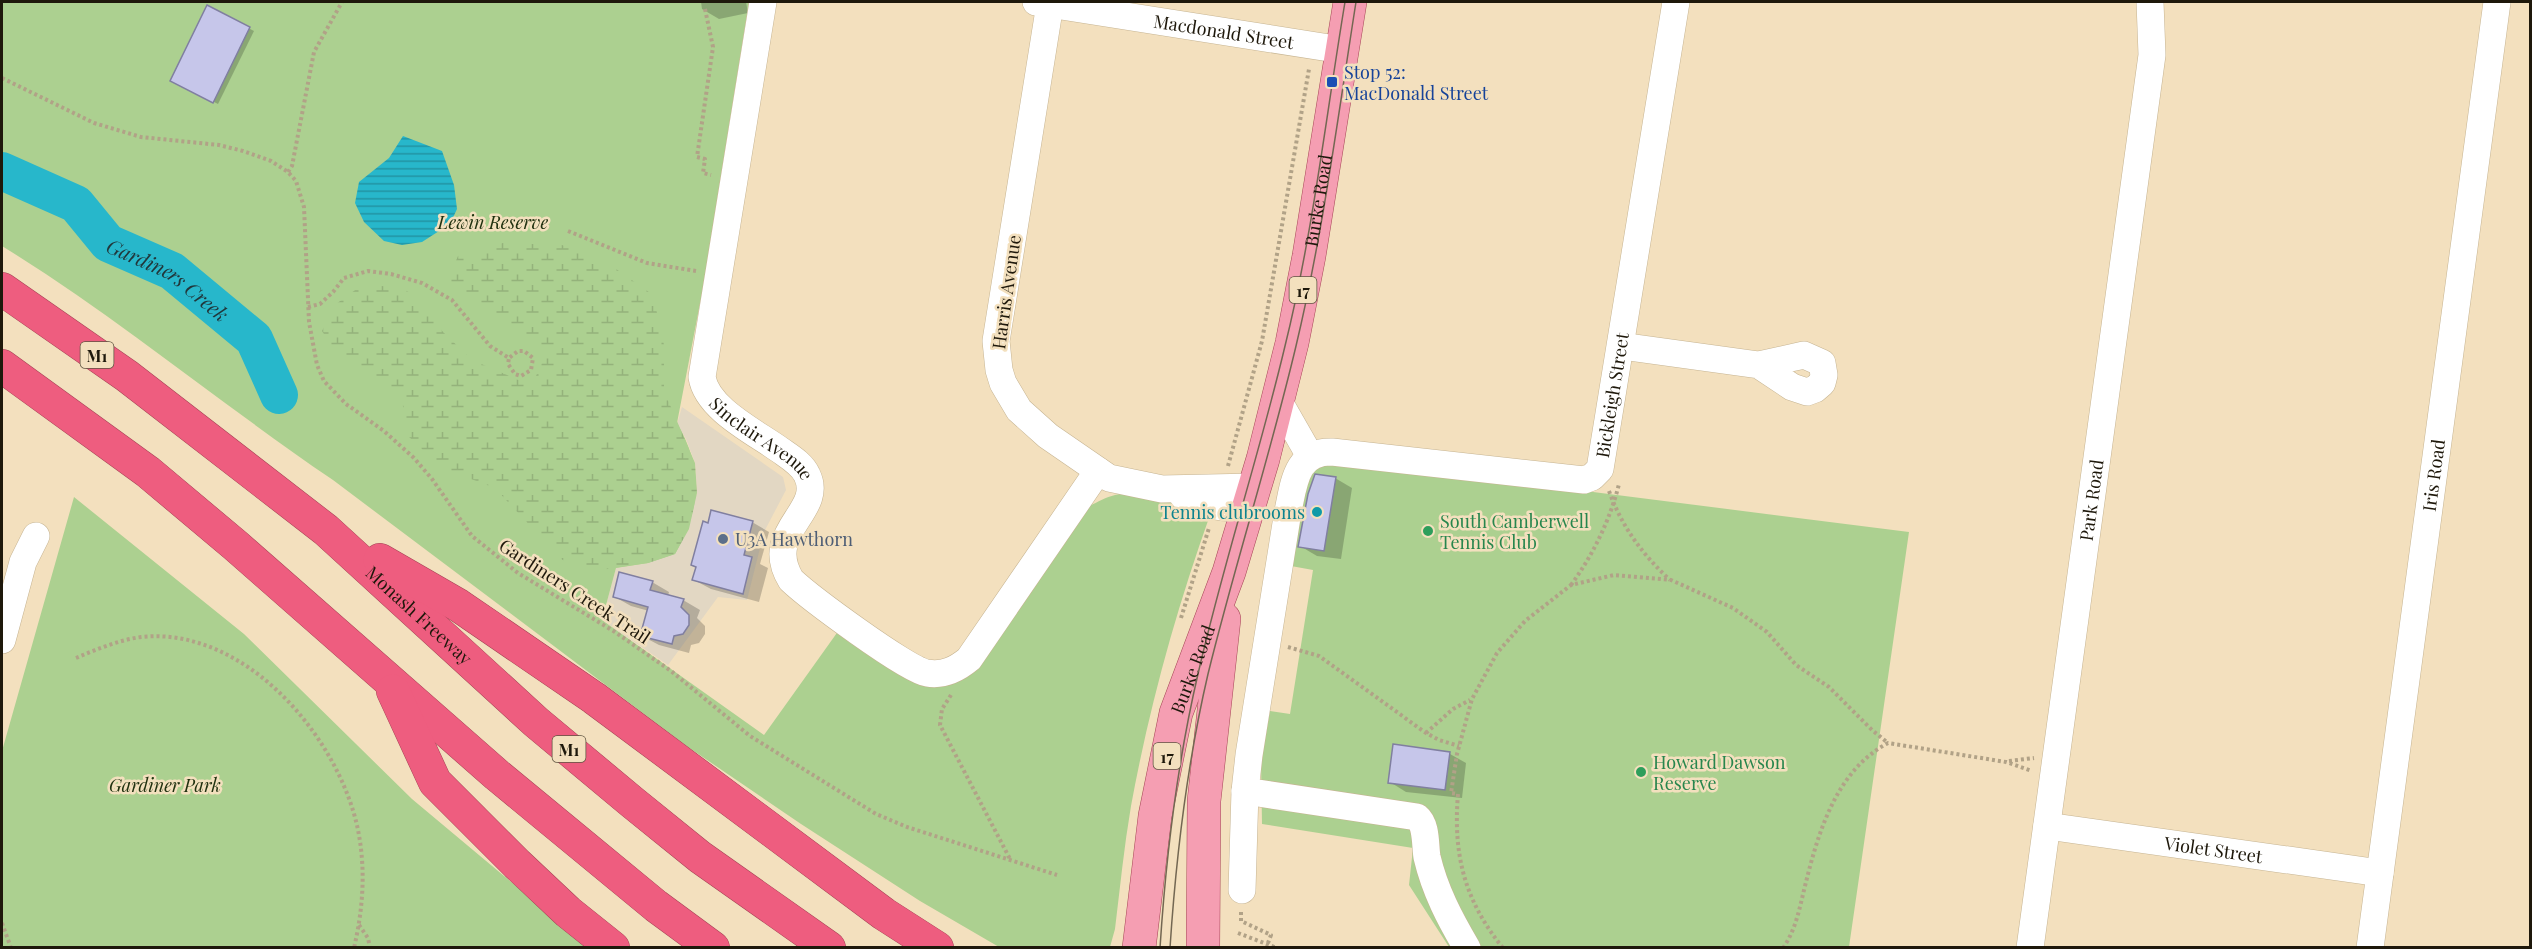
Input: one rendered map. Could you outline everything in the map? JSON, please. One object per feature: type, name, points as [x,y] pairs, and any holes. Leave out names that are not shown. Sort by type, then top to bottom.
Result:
[{"type":"highway","name":"Monash Freeway","points":[[2,289],[127,376],[326,530],[536,722],[632,802],[700,857],[829,948]]},
{"type":"highway","points":[[2,366],[148,472],[584,848],[713,948]]},
{"type":"highway","points":[[326,530],[458,605],[594,698],[885,914],[937,948]]},
{"type":"highway","points":[[387,679],[435,782],[568,912],[613,948]]},
{"type":"main road","name":"Burke Road","points":[[1139,948],[1150,843],[1176,713],[1229,572],[1278,400],[1310,256],[1350,2]]},
{"type":"main road","name":"Burke Road","points":[[1203,948],[1204,801],[1229,572]]},
{"type":"street","name":"Sinclair Avenue","points":[[763,2],[702,367],[704,387],[715,403],[794,459],[808,475],[810,492],[807,502],[784,542],[782,561],[784,570],[798,587],[920,672],[940,674],[951,671],[969,659],[1098,471]]},
{"type":"street","name":"Bickleigh Street","points":[[1310,456],[1332,452],[1574,479],[1592,477],[1600,469],[1676,2]]},
{"type":"street","name":"Park Road","points":[[2030,948],[2152,55],[2150,2]]},
{"type":"street","name":"Park Road","points":[[2152,55],[2167,2]]},
{"type":"street","name":"Iris Road","points":[[2370,948],[2497,2]]},
{"type":"street","name":"Macdonald Street","points":[[1043,3],[1342,50]]},
{"type":"street","name":"Harris Avenue","points":[[1043,3],[996,355],[1003,383],[1018,410],[1048,436],[1098,471],[1119,481],[1162,489],[1194,500],[1251,499]]},
{"type":"street","points":[[1621,346],[1759,365]]},
{"type":"street","points":[[1242,890],[1245,791],[1288,511],[1298,472],[1310,456],[1278,400]]},
{"type":"street","points":[[2,640],[23,562],[36,536]]},
{"type":"street","points":[[1245,791],[1417,817],[1421,820],[1434,883],[1467,948]]},
{"type":"street","name":"Violet Street","points":[[2047,826],[2380,873]]},
{"type":"path","points":[[2,78],[94,123],[141,137],[219,145],[243,151],[271,161],[288,172],[292,166],[314,52],[342,2]]},
{"type":"path","points":[[705,9],[714,46],[697,157],[705,159],[703,173],[733,178]]},
{"type":"path","name":"Gardiners Creek Trail","points":[[288,172],[296,182],[301,194],[306,218],[308,307],[312,344],[324,381],[346,404],[384,430],[414,458],[472,536],[518,573],[615,632],[671,670],[750,736],[876,814],[907,827],[1057,875]]},
{"type":"path","points":[[568,231],[647,263],[717,275]]},
{"type":"path","points":[[308,307],[320,304],[344,278],[368,271],[391,274],[422,283],[452,300],[490,346],[509,358]]},
{"type":"path","points":[[524,351],[532,358],[531,370],[521,376],[515,374],[508,364],[509,358],[512,353],[524,351]]},
{"type":"path","points":[[1606,483],[1632,539],[1649,560],[1671,580],[1733,608],[1767,632],[1796,665],[1829,687],[1888,743],[2006,762],[2033,772]]},
{"type":"path","points":[[1503,948],[1479,912],[1465,882],[1457,851],[1455,837],[1458,794],[1451,793],[1459,746],[1472,699],[1497,653],[1525,621],[1571,585],[1582,570],[1614,504],[1619,484]]},
{"type":"path","points":[[1571,585],[1614,575],[1671,580]]},
{"type":"path","points":[[76,658],[111,644],[140,638],[156,637],[194,642],[240,663],[286,699],[319,739],[342,778],[358,828],[363,871],[359,925],[354,948]]},
{"type":"path","points":[[1294,648],[1319,656],[1426,734],[1459,746]]},
{"type":"path","points":[[953,693],[942,709],[940,726],[1010,860]]},
{"type":"path","points":[[1426,734],[1453,710],[1472,699]]},
{"type":"path","points":[[1783,948],[1796,924],[1815,844],[1826,813],[1857,770],[1875,750],[1888,743]]},
{"type":"path","points":[[2006,762],[2019,759],[2044,759]]},
{"type":"path","points":[[1242,890],[1241,921],[1271,934],[1268,943]]},
{"type":"path","points":[[2,923],[11,948]]},
{"type":"path","points":[[359,925],[368,938],[370,948]]},
{"type":"path","points":[[1238,933],[1277,948]]},
{"type":"shaded area","points":[[682,407],[783,477],[786,490],[764,532],[747,600],[718,597],[668,665],[602,620],[616,568],[648,563],[697,494],[695,463],[686,439],[677,424]]},
{"type":"green space","name":"Lewin Reserve","points":[[2,2],[749,2],[702,293],[677,423],[692,457],[696,489],[694,505],[684,537],[675,554],[648,563],[616,568],[602,620],[764,735],[839,630],[944,685],[955,683],[974,671],[1089,506],[1105,498],[1137,494],[1210,515],[1175,623],[1146,733],[1131,806],[1115,929],[1110,947],[999,947],[920,901],[688,747],[333,480],[128,331],[2,246]]},
{"type":"green space","points":[[503,243],[562,245],[609,264],[653,295],[664,345],[664,391],[695,463],[697,493],[689,529],[675,554],[648,563],[601,570],[579,568],[561,559],[495,488],[442,468],[408,436],[401,395],[342,362],[322,331],[336,304],[362,285],[399,287],[414,295],[443,332],[472,360],[521,381],[536,376],[544,358],[515,326],[446,284],[458,256]]},
{"type":"green space","points":[[1319,462],[1514,482],[1909,532],[1849,947],[1449,947],[1409,885],[1413,848],[1262,824],[1261,763],[1270,711],[1290,714],[1313,570],[1291,566],[1304,490]]},
{"type":"green space","name":"Gardiner Park","points":[[74,497],[244,634],[412,799],[589,947],[2,947],[2,751]]},
{"type":"water","points":[[403,136],[442,151],[454,185],[457,209],[450,224],[422,242],[402,245],[384,241],[364,222],[355,203],[359,182],[389,158]]},
{"type":"building","points":[[207,5],[250,27],[213,103],[170,81]]},
{"type":"building","name":"Tennis clubrooms","points":[[1315,474],[1336,477],[1324,551],[1298,547],[1308,494]]},
{"type":"building","name":"U3A Hawthorn","points":[[711,510],[753,521],[744,555],[752,557],[743,594],[692,580],[696,567],[691,565],[703,521],[708,523]]},
{"type":"building","points":[[619,572],[653,581],[650,590],[684,599],[681,607],[689,615],[689,625],[683,634],[674,636],[672,644],[640,636],[648,607],[613,597]]},
{"type":"building","points":[[1393,744],[1450,752],[1445,790],[1388,783]]},
{"type":"waterway","name":"Gardiners Creek","points":[[2,171],[76,204],[108,243],[172,271],[254,339],[279,395]]},
{"type":"tram line","points":[[1160,948],[1173,810],[1184,742],[1218,592],[1275,387],[1295,303],[1304,261],[1345,2]]},
{"type":"tram line","points":[[1170,948],[1183,810],[1194,742],[1218,633],[1286,387],[1306,303],[1356,2]]},
{"type":"place","name":"Stop 52: MacDonald Street","points":[[1332,82]]},
{"type":"place","name":"Tennis clubrooms","points":[[1317,512]]},
{"type":"place","name":"South Camberwell Tennis Club","points":[[1428,531]]},
{"type":"place","name":"U3A Hawthorn","points":[[723,539]]},
{"type":"place","name":"Howard Dawson Reserve","points":[[1641,772]]}]
